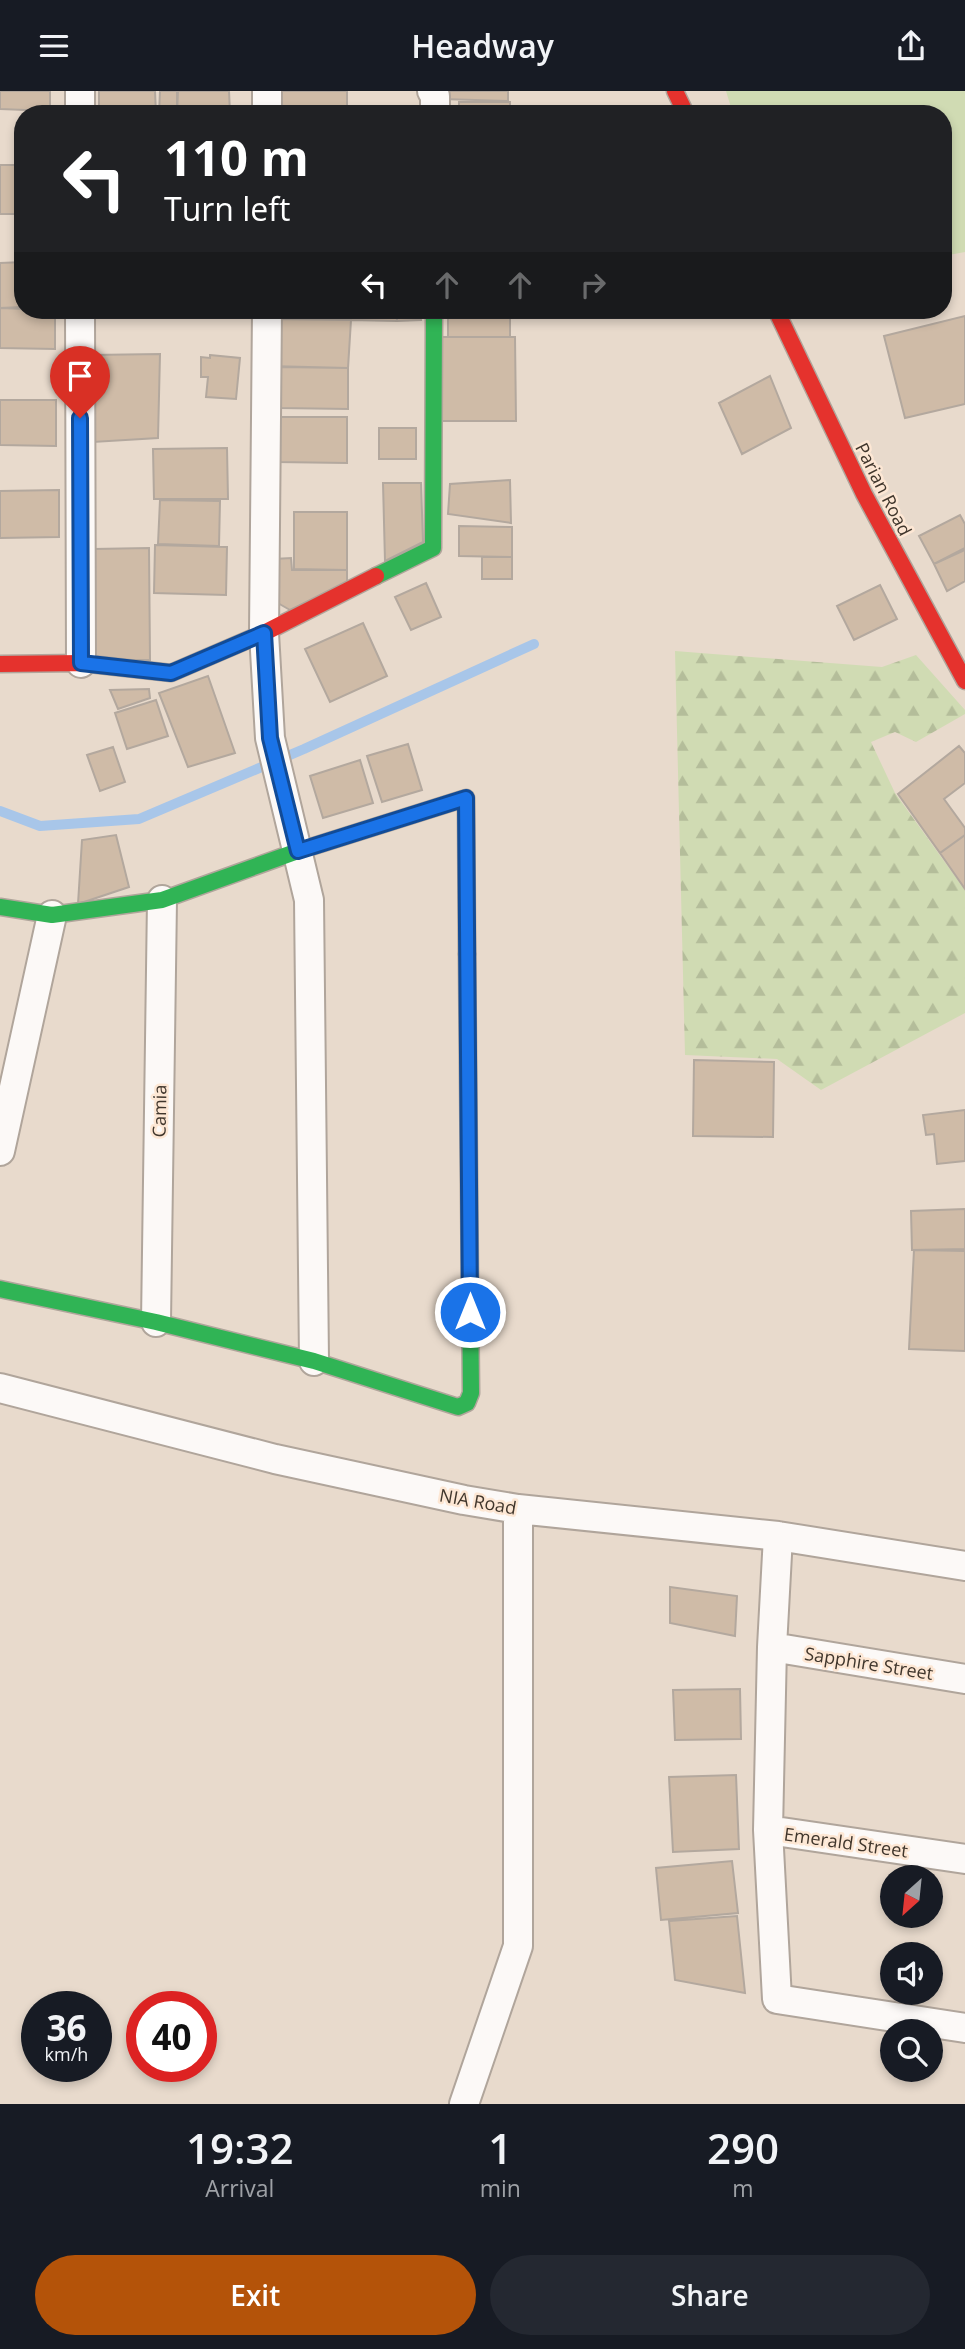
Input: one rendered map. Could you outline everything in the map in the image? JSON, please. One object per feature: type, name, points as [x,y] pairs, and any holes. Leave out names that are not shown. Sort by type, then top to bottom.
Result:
[{"type":"street","points":[[80,319],[81,663]]},
{"type":"street","points":[[267,319],[264,633],[270,738],[309,900],[314,1361]]},
{"type":"street","points":[[0,664],[81,663],[171,673],[264,633],[433,548],[434,319]]},
{"type":"street","name":"Parian Road","points":[[780,319],[863,494],[965,681]]},
{"type":"street","points":[[0,907],[52,915],[162,900],[298,851],[466,798],[471,1394],[469,1401],[458,1407],[314,1361],[156,1322],[0,1289]]},
{"type":"street","name":"Camia","points":[[156,1322],[162,900]]},
{"type":"street","points":[[0,1151],[52,915]]},
{"type":"street","name":"NIA Road","points":[[0,1388],[275,1459],[518,1509],[778,1536],[965,1566]]},
{"type":"street","points":[[464,2104],[518,1946],[518,1509]]},
{"type":"street","points":[[778,1536],[772,1647],[768,1830],[777,1999],[965,2028]]},
{"type":"street","name":"Sapphire Street","points":[[772,1647],[965,1678]]},
{"type":"street","name":"Emerald Street","points":[[768,1830],[965,1859]]},
{"type":"green space","points":[[726,91],[965,91],[965,252],[952,254],[952,105],[730,105]]},
{"type":"green space","points":[[675,651],[882,667],[916,655],[965,710],[965,714],[916,742],[895,732],[871,742],[895,793],[965,890],[965,1013],[821,1090],[777,1059],[685,1055]]},
{"type":"building","points":[[0,91],[50,91],[50,105],[14,105],[14,110],[0,109]]},
{"type":"building","points":[[99,91],[155,91],[156,105],[99,105]]},
{"type":"building","points":[[160,91],[177,91],[177,105],[159,105]]},
{"type":"building","points":[[178,91],[229,91],[230,105],[177,105]]},
{"type":"building","points":[[281,91],[347,91],[347,105],[280,105]]},
{"type":"building","points":[[442,91],[508,91],[508,101],[442,99]]},
{"type":"building","points":[[459,102],[510,102],[510,105],[459,105]]},
{"type":"building","points":[[0,165],[14,165],[14,214],[0,214]]},
{"type":"building","points":[[14,262],[14,307],[0,308],[0,263]]},
{"type":"building","points":[[0,308],[14,309],[14,319],[55,319],[55,349],[0,348]]},
{"type":"building","points":[[965,316],[965,404],[905,418],[884,336]]},
{"type":"building","points":[[269,319],[351,320],[348,368],[268,366]]},
{"type":"building","points":[[397,319],[397,321],[351,320]]},
{"type":"building","points":[[397,319],[421,320],[397,321]]},
{"type":"building","points":[[448,319],[510,319],[510,337],[448,337]]},
{"type":"building","points":[[441,337],[515,337],[516,421],[442,421]]},
{"type":"building","points":[[160,354],[158,438],[93,442],[91,355]]},
{"type":"building","points":[[210,355],[240,358],[236,399],[206,397],[208,377],[201,377],[201,357],[210,358]]},
{"type":"building","points":[[281,367],[348,368],[348,409],[280,408]]},
{"type":"building","points":[[770,376],[791,428],[742,454],[719,403]]},
{"type":"building","points":[[0,400],[56,400],[56,446],[0,445]]},
{"type":"building","points":[[277,417],[347,417],[347,463],[277,462]]},
{"type":"building","points":[[379,428],[416,428],[416,459],[379,459]]},
{"type":"building","points":[[227,448],[228,499],[154,499],[153,449]]},
{"type":"building","points":[[510,480],[511,523],[448,514],[450,484]]},
{"type":"building","points":[[383,483],[421,483],[423,542],[385,561]]},
{"type":"building","points":[[59,490],[59,537],[0,538],[0,491]]},
{"type":"building","points":[[160,500],[220,501],[219,546],[158,544]]},
{"type":"building","points":[[294,512],[347,512],[347,570],[294,569]]},
{"type":"building","points":[[960,515],[965,524],[965,548],[934,564],[919,536]]},
{"type":"building","points":[[459,526],[512,527],[512,557],[459,556]]},
{"type":"building","points":[[155,545],[227,547],[226,595],[154,593]]},
{"type":"building","points":[[149,548],[150,660],[94,660],[94,549]]},
{"type":"building","points":[[965,550],[965,581],[947,591],[934,564]]},
{"type":"building","points":[[482,557],[512,557],[512,579],[482,579]]},
{"type":"building","points":[[291,558],[292,570],[347,570],[347,584],[290,610],[276,602],[274,559]]},
{"type":"building","points":[[426,583],[441,617],[411,630],[395,597]]},
{"type":"building","points":[[880,585],[897,619],[854,640],[837,606]]},
{"type":"building","points":[[363,623],[387,676],[330,702],[305,649]]},
{"type":"building","points":[[208,676],[235,753],[188,767],[159,693]]},
{"type":"building","points":[[149,689],[150,698],[118,709],[110,690]]},
{"type":"building","points":[[156,700],[168,736],[127,749],[115,713]]},
{"type":"building","points":[[408,744],[422,790],[382,802],[367,756]]},
{"type":"building","points":[[959,746],[965,753],[965,783],[944,799],[965,828],[965,835],[940,853],[898,794]]},
{"type":"building","points":[[113,747],[125,782],[100,791],[87,755]]},
{"type":"building","points":[[360,760],[373,803],[323,818],[310,776]]},
{"type":"building","points":[[116,835],[129,887],[78,904],[82,840]]},
{"type":"building","points":[[965,835],[965,889],[940,853]]},
{"type":"building","points":[[694,1060],[774,1062],[773,1137],[693,1136]]},
{"type":"building","points":[[965,1110],[965,1161],[937,1164],[934,1134],[926,1135],[923,1115]]},
{"type":"building","points":[[965,1209],[965,1249],[912,1250],[911,1211]]},
{"type":"building","points":[[914,1250],[965,1251],[965,1351],[909,1349]]},
{"type":"building","points":[[670,1587],[737,1596],[735,1636],[670,1623]]},
{"type":"building","points":[[740,1689],[741,1739],[675,1740],[673,1690]]},
{"type":"building","points":[[736,1775],[739,1849],[673,1852],[669,1777]]},
{"type":"building","points":[[732,1861],[738,1913],[661,1920],[656,1868]]},
{"type":"building","points":[[737,1916],[745,1993],[675,1980],[669,1921]]},
{"type":"waterway","points":[[0,811],[40,826],[139,819],[304,749],[534,644]]},
{"type":"traffic: fast","points":[[376,576],[433,548],[434,319]]},
{"type":"traffic: fast","points":[[0,907],[52,915],[162,900],[298,851],[466,798],[467,954]]},
{"type":"traffic: fast","points":[[0,1289],[156,1322],[314,1361],[458,1407],[467,1403],[471,1393],[470,1291]]},
{"type":"traffic: slow","points":[[467,954],[470,1291]]},
{"type":"traffic: jam","points":[[675,91],[682,105]]},
{"type":"traffic: jam","points":[[780,319],[864,494],[965,681]]},
{"type":"traffic: jam","points":[[0,664],[81,663],[171,673],[264,633],[376,576]]},
{"type":"route","points":[[80,418],[81,663],[171,673],[264,633],[270,738],[298,851],[466,798],[470,1312]]}]
